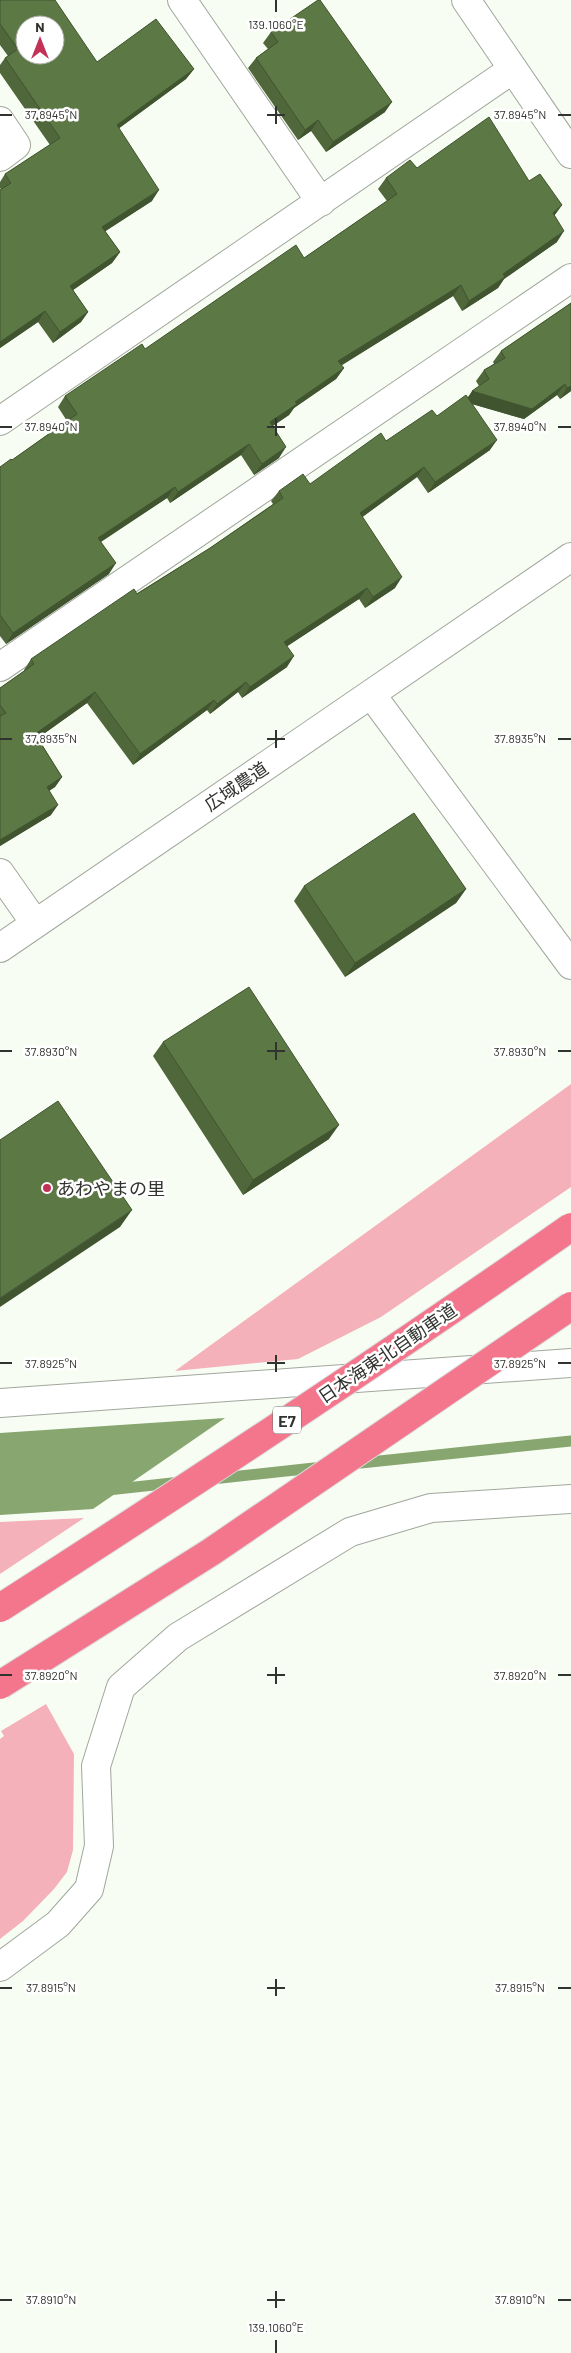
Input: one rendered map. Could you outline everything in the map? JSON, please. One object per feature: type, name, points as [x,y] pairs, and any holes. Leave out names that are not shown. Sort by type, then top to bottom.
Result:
[{"type":"highway","name":"日本海東北自動車道","points":[[0,1608],[436,1321],[571,1227]]},
{"type":"highway","points":[[0,1685],[210,1552],[571,1306]]},
{"type":"street","points":[[182,0],[321,202]]},
{"type":"street","points":[[466,0],[571,154]]},
{"type":"street","points":[[0,422],[513,69]]},
{"type":"street","points":[[0,122],[16,146],[0,157]]},
{"type":"street","points":[[0,668],[571,278]]},
{"type":"street","name":"広域農道","points":[[0,948],[571,557]]},
{"type":"street","points":[[371,694],[571,964]]},
{"type":"street","points":[[0,873],[35,923]]},
{"type":"street","points":[[0,1403],[571,1363]]},
{"type":"street","points":[[0,1967],[58,1924],[89,1889],[99,1846],[96,1766],[122,1687],[178,1637],[350,1532],[431,1508],[571,1499]]},
{"type":"shaded area","points":[[571,1084],[571,1187],[381,1317],[298,1359],[175,1371]]},
{"type":"shaded area","points":[[225,1418],[93,1509],[0,1515],[0,1433]]},
{"type":"shaded area","points":[[84,1518],[0,1574],[0,1522]]},
{"type":"shaded area","points":[[46,1704],[74,1754],[73,1850],[67,1872],[54,1889],[23,1921],[0,1939],[0,1739],[4,1736],[1,1731]]},
{"type":"building","points":[[0,0],[55,0],[97,62],[156,19],[194,69],[117,125],[159,190],[102,227],[120,252],[70,286],[88,312],[60,332],[45,311],[0,342],[0,190],[11,183],[5,174],[60,138],[5,58],[15,51],[15,65],[65,65],[65,15],[15,15],[15,45],[0,24]]},
{"type":"building","points":[[320,0],[392,102],[333,142],[318,120],[305,130],[256,58],[278,42],[271,32]]},
{"type":"building","points":[[489,117],[529,181],[540,174],[562,205],[553,213],[564,231],[503,274],[505,277],[469,301],[461,285],[338,361],[344,368],[270,422],[286,447],[262,464],[249,444],[178,492],[175,487],[98,538],[116,563],[13,633],[0,615],[0,467],[77,414],[65,396],[142,344],[145,349],[296,245],[304,258],[397,194],[386,178],[410,160],[417,168]]},
{"type":"building","points":[[571,303],[571,386],[567,388],[565,384],[532,409],[472,391],[489,379],[484,370],[505,358],[501,351]]},
{"type":"building","points":[[466,395],[497,440],[435,482],[424,467],[360,513],[402,577],[373,597],[367,588],[284,642],[294,656],[250,687],[246,682],[217,704],[214,700],[140,754],[95,692],[35,734],[62,777],[47,787],[58,805],[0,840],[0,716],[6,713],[0,705],[0,688],[34,664],[31,659],[134,589],[137,594],[210,548],[283,498],[279,491],[303,474],[310,484],[381,433],[386,441],[432,410],[437,416]]},
{"type":"building","points":[[414,813],[466,889],[355,963],[304,886]]},
{"type":"building","points":[[249,987],[339,1125],[253,1180],[163,1042]]},
{"type":"building","name":"あわやまの里","points":[[58,1101],[132,1210],[0,1298],[0,1140]]},
{"type":"waterway","points":[[351,1464],[571,1441]]},
{"type":"waterway","points":[[212,1479],[323,1467]]},
{"type":"waterway","points":[[108,1490],[181,1482]]},
{"type":"place","name":"あわやまの里","points":[[47,1188]]}]
